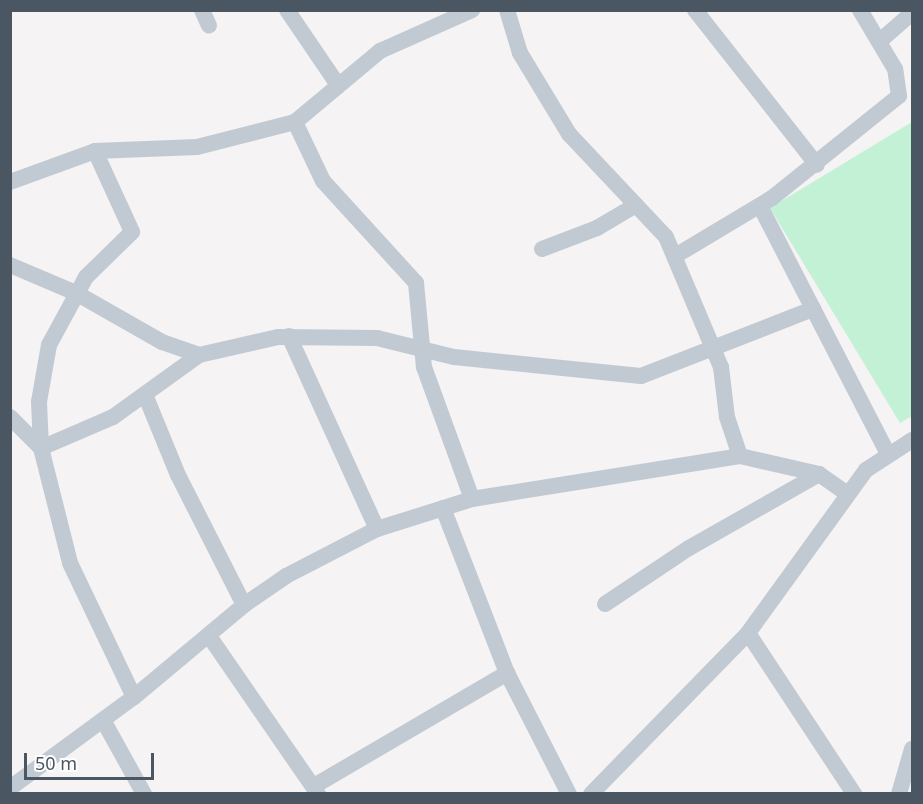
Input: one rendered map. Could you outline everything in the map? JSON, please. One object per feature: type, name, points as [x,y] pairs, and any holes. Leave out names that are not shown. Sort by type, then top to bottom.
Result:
[{"type":"street","points":[[287,10],[338,85]]},
{"type":"street","points":[[10,182],[95,151],[197,147],[296,122],[381,51],[472,10]]},
{"type":"street","points":[[507,10],[520,53],[569,134],[657,225],[675,256],[712,347],[740,456]]},
{"type":"street","points":[[695,10],[817,165]]},
{"type":"street","points":[[675,256],[760,206],[817,165],[899,96],[895,69],[881,40],[860,10]]},
{"type":"street","points":[[881,40],[912,14]]},
{"type":"street","points":[[296,122],[322,182],[411,274],[420,346],[472,499]]},
{"type":"street","points":[[95,151],[132,232],[76,292],[41,368],[41,448],[70,563],[134,697]]},
{"type":"street","points":[[542,249],[597,228],[636,205]]},
{"type":"street","points":[[760,206],[888,454]]},
{"type":"street","points":[[10,265],[76,292],[162,342],[199,355]]},
{"type":"street","points":[[41,448],[146,397],[199,355],[290,336],[377,338],[420,346],[454,357],[612,376],[670,368],[712,347],[813,309]]},
{"type":"street","points":[[290,336],[377,529]]},
{"type":"street","points":[[146,397],[178,475],[244,605]]},
{"type":"street","points":[[10,417],[41,448]]},
{"type":"street","points":[[591,794],[748,633],[821,538],[845,492],[888,454],[912,440]]},
{"type":"street","points":[[10,788],[134,697],[244,605],[286,576],[377,529],[472,499],[740,456],[819,474],[845,492]]},
{"type":"street","points":[[604,604],[689,548],[819,474]]},
{"type":"street","points":[[443,508],[507,672],[569,794]]},
{"type":"street","points":[[748,633],[854,794]]},
{"type":"street","points":[[209,636],[316,790],[507,672]]},
{"type":"street","points":[[103,720],[144,794]]},
{"type":"street","points":[[899,794],[912,749]]},
{"type":"green space","points":[[912,122],[912,416],[900,423],[770,208]]}]
